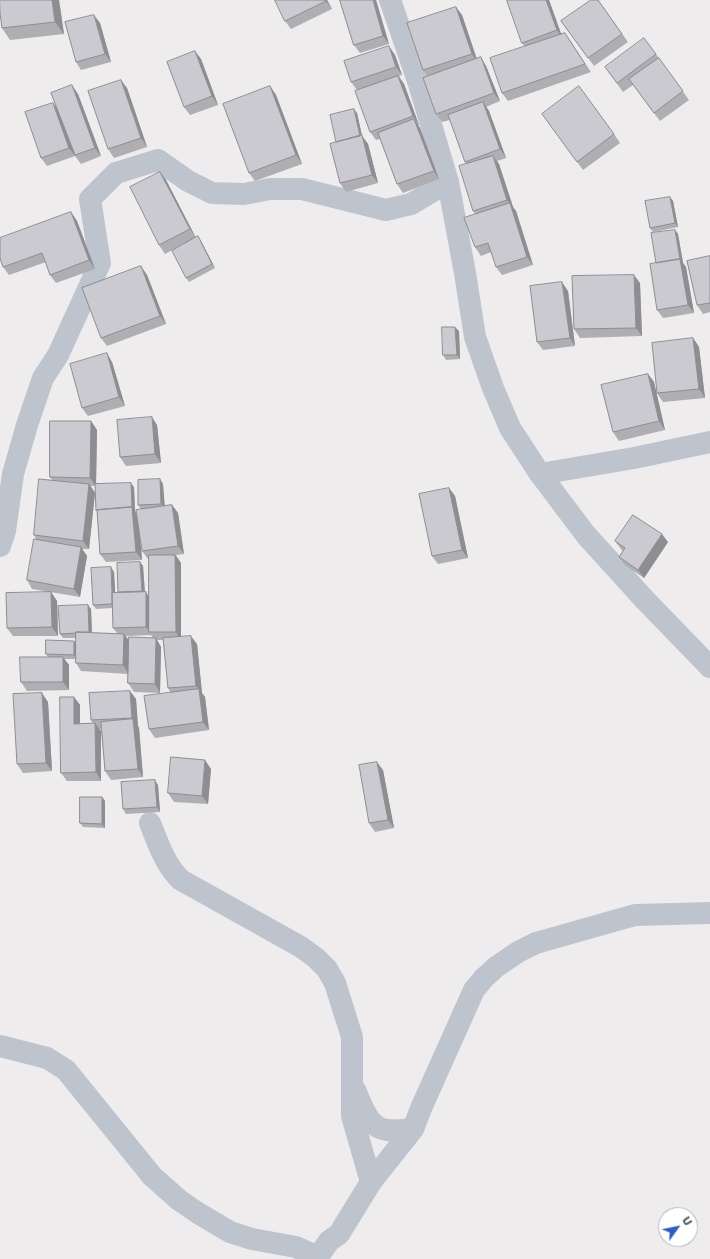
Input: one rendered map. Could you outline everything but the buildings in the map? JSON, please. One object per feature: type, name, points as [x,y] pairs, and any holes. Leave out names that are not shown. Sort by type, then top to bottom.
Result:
[{"type":"street","points":[[390,0],[419,84],[448,182],[475,337],[493,388],[510,428],[540,474],[586,535],[645,600],[710,667]]},
{"type":"street","points":[[0,546],[5,531],[13,474],[27,425],[43,378],[58,355],[100,263],[90,199],[116,173],[158,160],[188,181],[212,193],[244,194],[270,189],[302,189],[386,210],[411,204],[448,182]]},
{"type":"street","points":[[540,474],[705,444]]},
{"type":"street","points":[[150,823],[167,862],[174,874],[181,880],[301,947],[316,958],[327,969],[335,983],[352,1037],[352,1116],[371,1182]]},
{"type":"street","points":[[0,1046],[47,1058],[66,1070],[152,1176],[179,1200],[198,1214],[230,1232],[252,1239],[296,1247],[318,1258],[329,1241],[339,1234],[371,1182],[413,1129],[474,990],[496,967],[518,952],[536,943],[635,915],[710,913]]},
{"type":"street","points":[[351,1082],[365,1113],[379,1128],[388,1130],[413,1129]]}]
